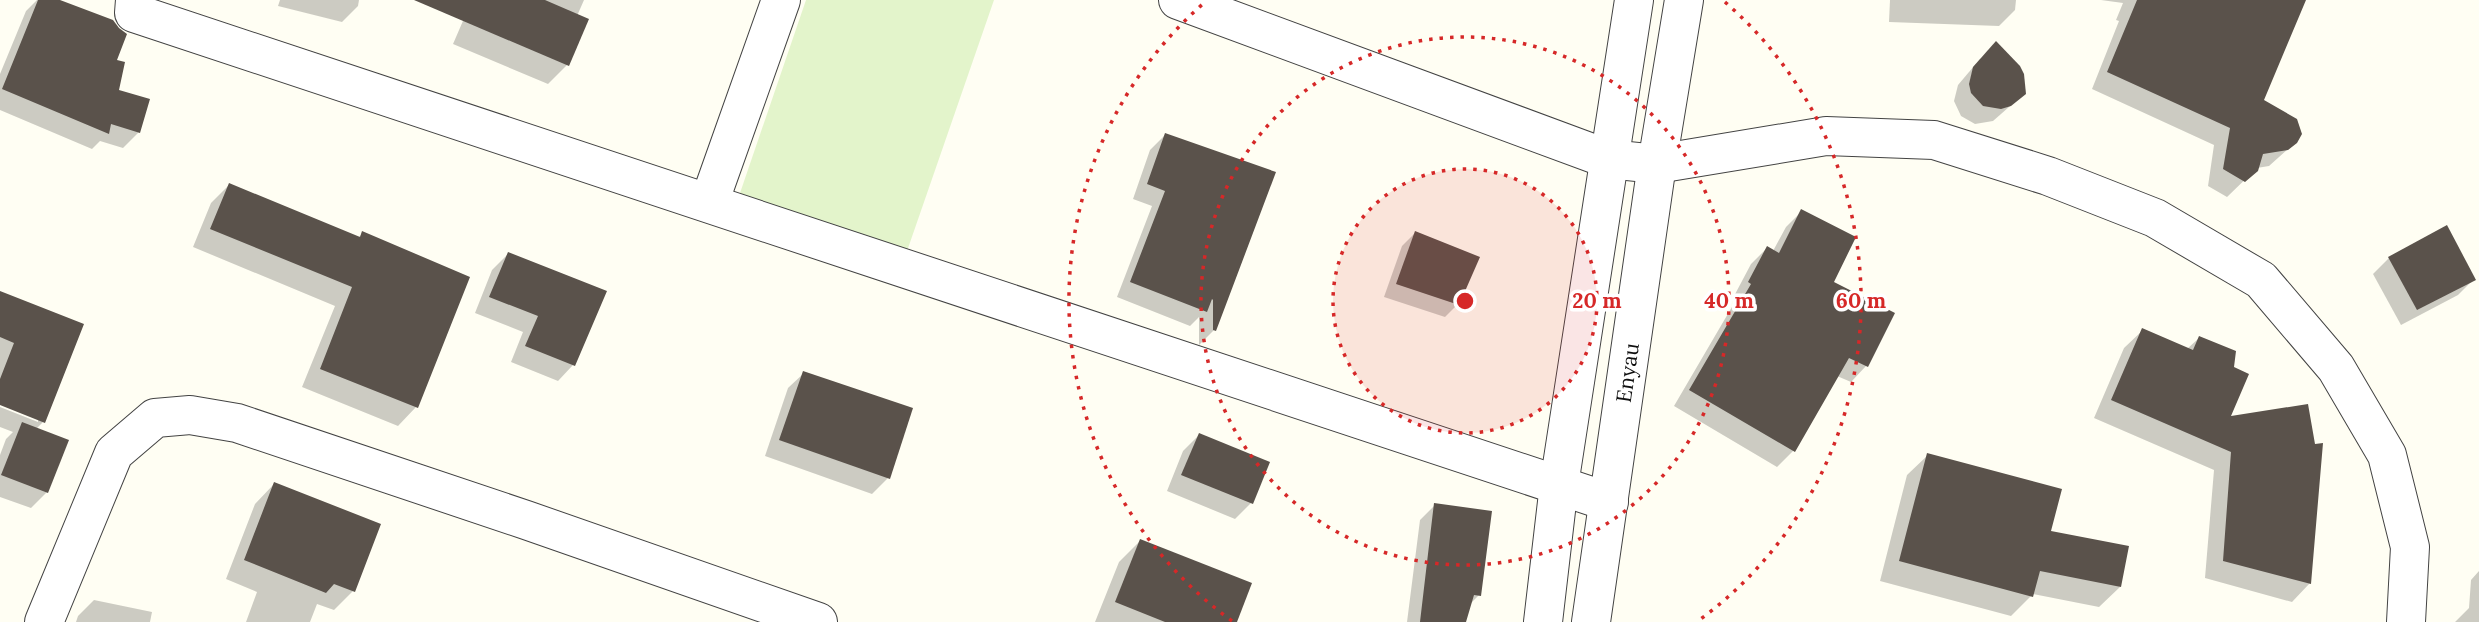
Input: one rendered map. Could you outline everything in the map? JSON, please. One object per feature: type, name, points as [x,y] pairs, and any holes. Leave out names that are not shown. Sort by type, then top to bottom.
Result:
[{"type":"street","points":[[135,0],[134,13],[1609,502]]},
{"type":"street","points":[[709,203],[781,0]]},
{"type":"street","points":[[1178,0],[1608,159],[1657,164],[1826,136],[1934,140],[2048,176],[2155,218],[2261,280],[2336,368],[2387,455],[2410,547],[2406,622]]},
{"type":"street","points":[[1543,622],[1559,485],[1634,0]]},
{"type":"street","name":"Enyau","points":[[1591,622],[1657,164],[1684,0]]},
{"type":"street","points":[[44,622],[114,453],[155,418],[190,415],[237,423],[818,622]]},
{"type":"green space","points":[[806,0],[994,0],[906,254],[739,196]]},
{"type":"building","points":[[38,0],[60,0],[113,20],[127,34],[117,60],[125,62],[119,90],[150,99],[140,133],[111,124],[109,134],[2,89]]},
{"type":"building","points":[[414,0],[545,0],[589,19],[569,66]]},
{"type":"building","points":[[2137,0],[2306,0],[2264,100],[2297,119],[2302,134],[2297,143],[2288,150],[2263,154],[2258,171],[2245,182],[2223,169],[2230,128],[2107,72]]},
{"type":"building","points":[[1996,41],[2020,66],[2024,74],[2026,94],[2011,106],[2001,109],[1983,106],[1971,93],[1969,84],[1973,67]]},
{"type":"building","points":[[1165,133],[1276,172],[1216,331],[1213,330],[1212,299],[1207,312],[1130,282],[1165,191],[1147,184]]},
{"type":"building","points":[[229,183],[360,237],[362,231],[470,277],[418,408],[320,369],[352,287],[210,229]]},
{"type":"building","points":[[1801,209],[1856,237],[1834,282],[1895,313],[1868,367],[1849,358],[1795,452],[1689,390],[1751,284],[1748,282],[1767,246],[1779,253]]},
{"type":"building","points":[[2447,225],[2476,280],[2417,310],[2388,257]]},
{"type":"building","points":[[1415,231],[1480,257],[1459,305],[1396,284]]},
{"type":"building","points":[[508,252],[607,291],[575,366],[525,346],[538,316],[489,297]]},
{"type":"building","points":[[0,291],[84,324],[45,423],[0,405],[0,379],[14,343],[0,337]]},
{"type":"building","points":[[2142,328],[2193,350],[2199,336],[2236,351],[2234,367],[2249,374],[2231,416],[2308,404],[2315,444],[2323,443],[2311,584],[2223,561],[2231,452],[2111,400]]},
{"type":"building","points":[[803,371],[913,408],[890,479],[779,440]]},
{"type":"building","points":[[22,422],[69,440],[48,493],[1,475]]},
{"type":"building","points":[[1199,433],[1270,462],[1253,504],[1181,475]]},
{"type":"building","points":[[1927,453],[2062,489],[2051,531],[2129,546],[2121,587],[2040,571],[2033,597],[1899,561]]},
{"type":"building","points":[[274,482],[381,524],[355,592],[334,584],[326,593],[244,560]]},
{"type":"building","points":[[1434,503],[1492,511],[1481,596],[1474,595],[1466,622],[1420,622]]},
{"type":"building","points":[[1140,539],[1252,583],[1237,622],[1165,622],[1115,602]]}]
